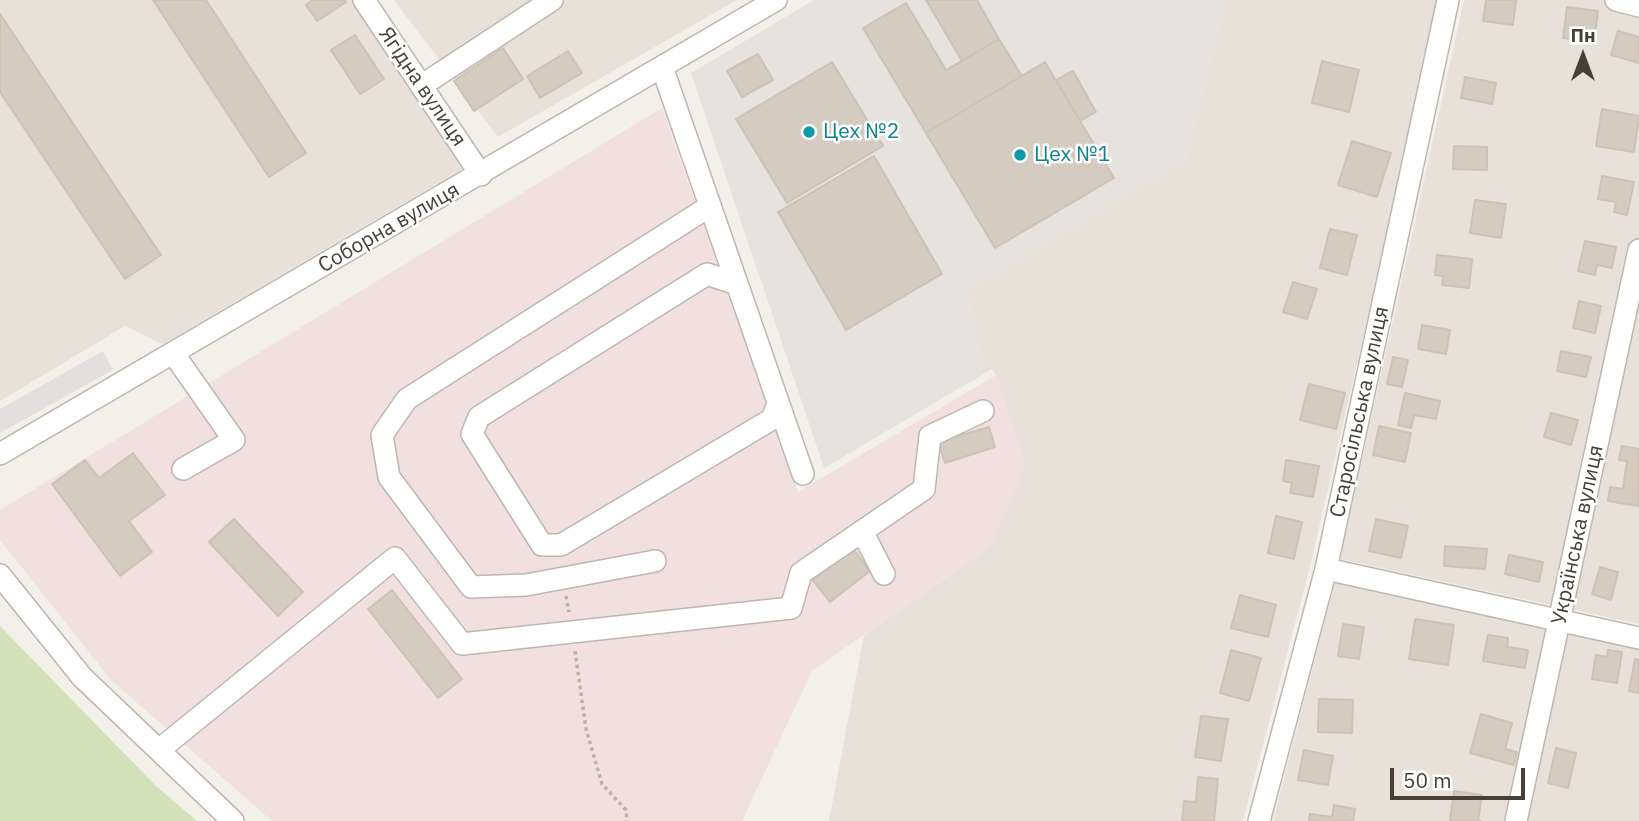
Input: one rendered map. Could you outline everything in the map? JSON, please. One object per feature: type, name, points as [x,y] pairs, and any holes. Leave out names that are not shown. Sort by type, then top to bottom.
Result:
[{"type":"street","name":"Ягідна вулиця","points":[[364,0],[481,175]]},
{"type":"street","points":[[421,86],[552,0]]},
{"type":"street","name":"Соборна вулиця","points":[[0,454],[776,0]]},
{"type":"street","name":"Старосільська вулиця","points":[[1259,821],[1326,569],[1448,0]]},
{"type":"street","points":[[1616,0],[1639,6]]},
{"type":"street","points":[[662,67],[803,474]]},
{"type":"street","points":[[654,561],[526,585],[471,587],[389,477],[382,435],[407,400],[710,206]]},
{"type":"street","name":"Українська вулиця","points":[[1516,821],[1639,250]]},
{"type":"street","points":[[737,284],[707,274],[479,417],[472,434],[542,545],[561,545],[772,419],[778,404]]},
{"type":"street","points":[[173,353],[234,440],[183,469]]},
{"type":"street","points":[[159,750],[395,558],[462,644],[791,607],[801,573],[924,489],[930,436],[983,411]]},
{"type":"street","points":[[862,531],[884,574]]},
{"type":"street","points":[[1326,569],[1639,638]]},
{"type":"street","points":[[0,575],[82,677],[233,821]]},
{"type":"path","points":[[564,578],[586,729],[602,784],[626,810],[627,821]]},
{"type":"shaded area","points":[[0,0],[356,0],[467,166],[163,344],[125,326],[0,401]]},
{"type":"shaded area","points":[[394,0],[737,0],[498,137]]},
{"type":"shaded area","points":[[814,0],[1225,0],[1185,159],[967,291],[982,375],[824,468],[691,73]]},
{"type":"shaded area","points":[[1225,0],[1441,0],[1310,567],[1243,821],[829,821],[864,635],[991,546],[996,375],[992,369],[982,375],[967,291],[1185,159]]},
{"type":"shaded area","points":[[1464,0],[1639,0],[1639,624],[1340,559]]},
{"type":"shaded area","points":[[662,108],[798,492],[996,375],[1026,464],[991,546],[812,671],[742,821],[272,821],[111,680],[0,540],[0,510]]},
{"type":"shaded area","points":[[103,351],[113,370],[0,433],[0,409]]},
{"type":"shaded area","points":[[1335,581],[1639,650],[1639,821],[1273,821]]},
{"type":"green space","points":[[0,626],[156,786],[197,821],[0,821]]},
{"type":"building","points":[[153,0],[206,0],[306,153],[269,177]]},
{"type":"building","points":[[313,0],[346,2],[317,21],[306,5]]},
{"type":"building","points":[[926,0],[977,0],[999,39],[962,61]]},
{"type":"building","points":[[1486,0],[1516,0],[1513,25],[1483,21]]},
{"type":"building","points":[[906,3],[946,70],[999,39],[1022,76],[926,133],[863,28]]},
{"type":"building","points":[[1567,7],[1598,11],[1594,42],[1563,38]]},
{"type":"building","points":[[0,14],[161,255],[125,279],[0,92]]},
{"type":"building","points":[[1618,31],[1639,37],[1639,63],[1611,55]]},
{"type":"building","points":[[355,35],[384,79],[360,94],[331,50]]},
{"type":"building","points":[[503,48],[523,79],[474,111],[454,81]]},
{"type":"building","points":[[568,51],[582,73],[540,98],[527,76]]},
{"type":"building","points":[[758,54],[773,80],[742,97],[727,71]]},
{"type":"building","points":[[1322,61],[1359,70],[1349,112],[1312,103]]},
{"type":"building","name":"Цех №2","points":[[832,62],[883,146],[787,203],[736,119]]},
{"type":"building","name":"Цех №1","points":[[1045,62],[1114,178],[995,248],[926,133]]},
{"type":"building","points":[[1073,71],[1096,112],[1080,121],[1056,80]]},
{"type":"building","points":[[1465,77],[1496,83],[1492,104],[1461,98]]},
{"type":"building","points":[[1602,109],[1639,116],[1634,152],[1596,146]]},
{"type":"building","points":[[1352,141],[1391,153],[1377,197],[1338,185]]},
{"type":"building","points":[[1454,146],[1487,147],[1487,170],[1453,169]]},
{"type":"building","points":[[874,156],[942,274],[846,330],[778,212]]},
{"type":"building","points":[[1602,176],[1634,182],[1627,215],[1614,212],[1616,202],[1598,199]]},
{"type":"building","points":[[1475,200],[1506,204],[1501,238],[1470,233]]},
{"type":"building","points":[[1330,229],[1357,235],[1347,275],[1320,268]]},
{"type":"building","points":[[1585,241],[1616,247],[1612,268],[1597,265],[1595,275],[1578,271]]},
{"type":"building","points":[[1437,255],[1472,259],[1469,288],[1442,285],[1443,276],[1435,275]]},
{"type":"building","points":[[1293,282],[1317,289],[1307,319],[1283,312]]},
{"type":"building","points":[[1579,301],[1601,306],[1595,333],[1573,328]]},
{"type":"building","points":[[1422,325],[1450,330],[1446,354],[1418,349]]},
{"type":"building","points":[[1561,351],[1591,357],[1586,377],[1557,371]]},
{"type":"building","points":[[1393,357],[1408,360],[1402,387],[1387,384]]},
{"type":"building","points":[[1309,384],[1345,393],[1336,429],[1300,420]]},
{"type":"building","points":[[1405,393],[1440,401],[1436,419],[1414,415],[1411,428],[1398,425]]},
{"type":"building","points":[[1551,413],[1578,420],[1571,445],[1544,437]]},
{"type":"building","points":[[1379,426],[1411,433],[1405,462],[1373,455]]},
{"type":"building","points":[[989,427],[995,447],[945,463],[938,442]]},
{"type":"building","points":[[1622,446],[1639,449],[1638,506],[1608,501],[1610,487],[1623,489],[1627,461],[1619,460]]},
{"type":"building","points":[[133,453],[165,495],[129,521],[152,552],[120,576],[52,484],[85,460],[99,478]]},
{"type":"building","points":[[1286,460],[1319,466],[1313,497],[1290,493],[1292,483],[1283,481]]},
{"type":"building","points":[[1276,516],[1302,522],[1294,559],[1268,553]]},
{"type":"building","points":[[234,519],[303,592],[278,616],[209,542]]},
{"type":"building","points":[[1376,519],[1408,526],[1401,558],[1369,551]]},
{"type":"building","points":[[848,542],[870,571],[830,602],[807,573]]},
{"type":"building","points":[[1445,546],[1487,549],[1485,569],[1444,566]]},
{"type":"building","points":[[1509,555],[1543,562],[1539,582],[1505,574]]},
{"type":"building","points":[[1600,567],[1618,572],[1611,600],[1592,594]]},
{"type":"building","points":[[392,590],[462,679],[438,698],[368,609]]},
{"type":"building","points":[[1240,595],[1276,605],[1268,637],[1231,628]]},
{"type":"building","points":[[1415,619],[1454,625],[1448,665],[1409,659]]},
{"type":"building","points":[[1343,624],[1364,627],[1359,659],[1338,656]]},
{"type":"building","points":[[1488,635],[1508,638],[1507,647],[1528,650],[1525,668],[1483,661]]},
{"type":"building","points":[[1231,650],[1261,658],[1249,701],[1220,693]]},
{"type":"building","points":[[1608,650],[1622,652],[1617,683],[1592,679],[1596,655],[1607,657]]},
{"type":"building","points":[[1635,659],[1639,660],[1639,693],[1629,691]]},
{"type":"building","points":[[1319,699],[1353,700],[1352,733],[1318,732]]},
{"type":"building","points":[[1481,714],[1512,723],[1505,749],[1517,752],[1514,765],[1470,753]]},
{"type":"building","points":[[1201,716],[1228,719],[1221,761],[1195,757]]},
{"type":"building","points":[[1556,748],[1576,753],[1568,788],[1548,783]]},
{"type":"building","points":[[1304,750],[1333,756],[1328,785],[1298,780]]},
{"type":"building","points":[[1198,777],[1218,779],[1214,821],[1182,821],[1184,801],[1196,802]]},
{"type":"building","points":[[1454,791],[1482,795],[1478,821],[1450,821]]},
{"type":"building","points":[[1334,805],[1355,809],[1353,821],[1309,821],[1310,814],[1332,817]]},
{"type":"place","name":"Цех №2","points":[[809,132]]},
{"type":"place","name":"Цех №1","points":[[1020,155]]}]
